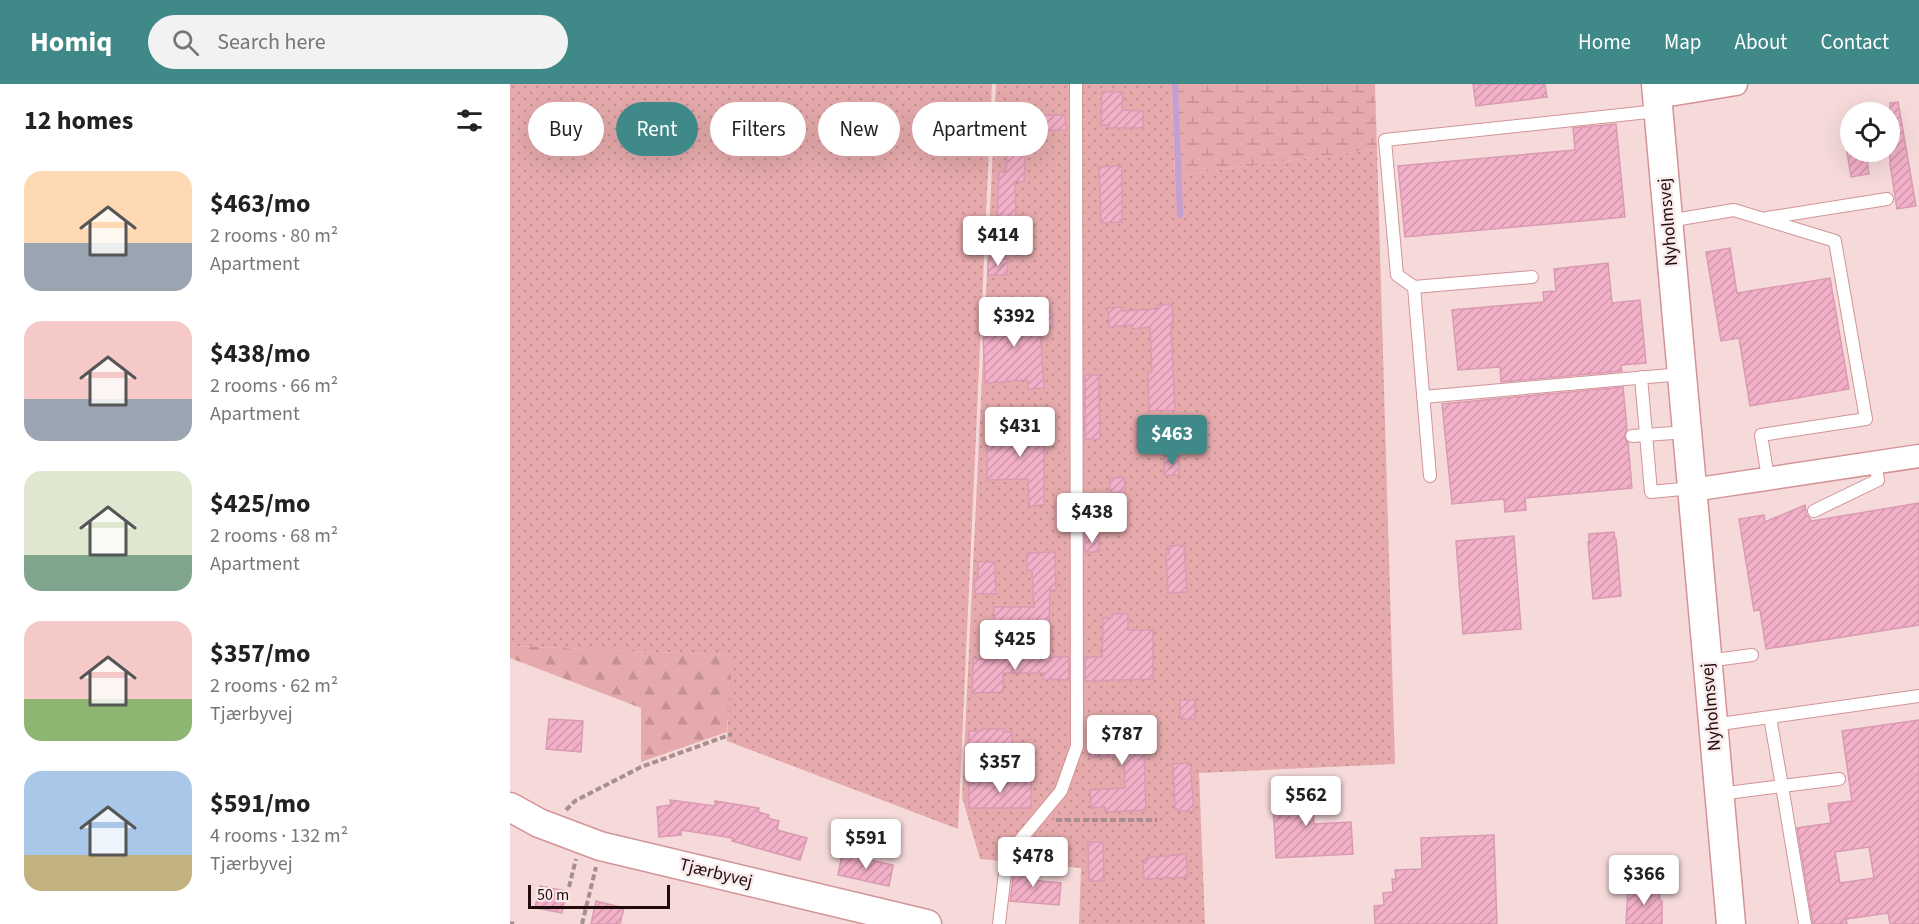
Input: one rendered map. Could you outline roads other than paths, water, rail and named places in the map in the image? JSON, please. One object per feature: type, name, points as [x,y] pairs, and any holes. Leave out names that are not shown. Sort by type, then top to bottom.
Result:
[{"type":"street","points":[[1657,98],[1736,84]]},
{"type":"street","name":"Nyholmsvej","points":[[1657,98],[1731,924]]},
{"type":"street","points":[[1692,489],[1919,456]]},
{"type":"street","name":"Tjærbyvej","points":[[510,807],[539,823],[600,846],[927,924]]},
{"type":"lane","points":[[999,924],[1007,856],[1061,790],[1077,746],[1076,84]]},
{"type":"lane","points":[[1532,277],[1414,287],[1397,275],[1385,140],[1657,98]]},
{"type":"lane","points":[[1762,219],[1887,199]]},
{"type":"lane","points":[[1668,221],[1734,210],[1835,242],[1866,419],[1761,435],[1768,478]]},
{"type":"lane","points":[[1414,287],[1430,476]]},
{"type":"lane","points":[[1423,397],[1682,374]]},
{"type":"lane","points":[[1641,377],[1652,492],[1692,489]]},
{"type":"lane","points":[[1632,436],[1687,432]]},
{"type":"lane","points":[[1814,511],[1878,480],[1875,462]]},
{"type":"lane","points":[[1707,661],[1752,655]]},
{"type":"lane","points":[[1713,725],[1919,696]]},
{"type":"lane","points":[[1770,717],[1805,924]]},
{"type":"lane","points":[[1719,794],[1839,779]]},
{"type":"waterway","points":[[1175,84],[1180,215]]}]
